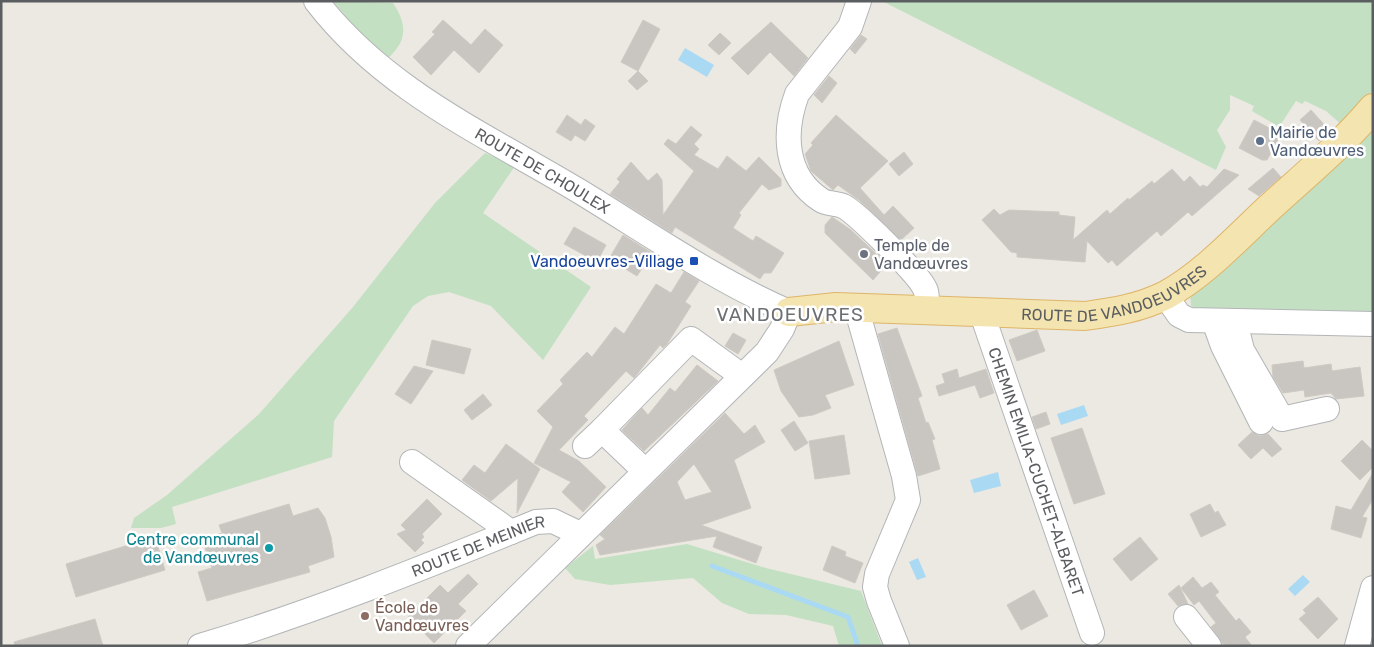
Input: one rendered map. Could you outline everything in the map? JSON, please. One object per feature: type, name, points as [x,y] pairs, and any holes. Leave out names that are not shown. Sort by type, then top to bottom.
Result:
[{"type":"main road","name":"ROUTE DE VANDOEUVRES","points":[[789,312],[856,308],[1063,315],[1102,314],[1137,307],[1165,295],[1182,284],[1254,222],[1348,136],[1373,108]]},
{"type":"street","name":"ROUTE DE CHOULEX","points":[[316,1],[337,27],[367,56],[421,99],[561,180],[738,288],[789,312]]},
{"type":"street","points":[[859,1],[850,26],[797,94],[792,106],[790,159],[798,179],[806,189],[823,201],[843,206],[865,222],[917,278],[926,291],[926,310]]},
{"type":"street","points":[[1165,295],[1184,319],[1224,322],[1373,324]]},
{"type":"street","points":[[856,308],[904,476],[908,500],[876,580],[879,601],[897,646]]},
{"type":"street","name":"CHEMIN EMILIA-CUCHET-ALBARET","points":[[981,311],[1092,633]]},
{"type":"street","points":[[468,646],[771,347],[782,329],[789,312]]},
{"type":"street","points":[[1224,322],[1282,419],[1327,409]]},
{"type":"street","points":[[1224,322],[1223,346],[1261,422]]},
{"type":"street","points":[[585,446],[691,339],[742,376]]},
{"type":"street","points":[[602,430],[645,471]]},
{"type":"street","points":[[412,462],[511,532]]},
{"type":"street","name":"ROUTE DE MEINIER","points":[[200,646],[254,630],[353,594],[546,520],[562,524],[580,534]]},
{"type":"street","points":[[1357,646],[1373,588]]},
{"type":"street","points":[[1186,616],[1209,646]]},
{"type":"green space","points":[[333,1],[393,3],[403,26],[402,40],[394,53],[387,59],[356,29]]},
{"type":"green space","points":[[882,1],[1373,1],[1373,90],[1343,126],[1326,111],[1305,101],[1302,104],[1296,101],[1279,127],[1252,111],[1254,106],[1230,95],[1230,110],[1217,130],[1226,147],[1216,170]]},
{"type":"green space","points":[[1373,128],[1373,317],[1195,309],[1191,305],[1190,294]]},
{"type":"green space","points":[[485,153],[515,166],[483,213],[591,287],[543,360],[491,306],[449,292],[428,296],[413,306],[334,421],[332,457],[172,507],[176,524],[161,528],[131,528],[134,518],[167,495],[259,414],[353,307],[435,203]]},
{"type":"green space","points":[[687,544],[766,568],[861,591],[882,646],[839,646],[833,626],[786,615],[749,614],[722,603],[693,578],[610,585],[575,579],[565,568],[593,546],[595,559]]},
{"type":"water","points":[[685,48],[714,65],[707,77],[678,60]]},
{"type":"water","points":[[1084,405],[1088,416],[1061,425],[1057,414]]},
{"type":"water","points":[[998,472],[1001,486],[974,493],[970,480]]},
{"type":"water","points":[[918,558],[926,577],[917,580],[909,562]]},
{"type":"water","points":[[1303,575],[1310,582],[1295,596],[1288,589]]},
{"type":"building","points":[[443,20],[471,45],[485,29],[503,45],[479,73],[454,50],[431,75],[413,57],[435,34],[432,32]]},
{"type":"building","points":[[643,20],[660,29],[638,71],[621,62]]},
{"type":"building","points":[[771,22],[808,58],[794,76],[770,52],[748,75],[731,58]]},
{"type":"building","points":[[720,33],[731,43],[719,55],[708,45]]},
{"type":"building","points":[[861,35],[867,39],[855,54],[850,49]]},
{"type":"building","points":[[638,71],[648,81],[637,90],[628,81]]},
{"type":"building","points":[[829,76],[837,83],[822,103],[814,95]]},
{"type":"building","points":[[1311,110],[1330,131],[1319,141],[1300,120]]},
{"type":"building","points":[[567,115],[581,125],[585,119],[595,126],[585,141],[575,135],[571,141],[556,132]]},
{"type":"building","points":[[836,115],[888,161],[860,188],[884,215],[893,206],[914,228],[901,240],[859,200],[838,185],[833,190],[811,171],[805,154],[813,145],[811,143]]},
{"type":"building","name":"Mairie de Vandœuvres","points":[[1254,120],[1281,134],[1267,160],[1262,160],[1239,148]]},
{"type":"building","points":[[691,126],[702,135],[694,144],[699,149],[694,155],[718,169],[727,156],[746,171],[759,157],[781,179],[781,186],[769,190],[762,184],[739,213],[741,215],[733,228],[753,241],[756,236],[784,253],[771,273],[764,273],[760,279],[675,227],[672,233],[610,194],[620,182],[617,179],[631,162],[648,181],[657,173],[662,180],[663,215],[694,171],[664,144],[668,139],[676,144]]},
{"type":"building","points":[[904,152],[913,164],[899,176],[889,164]]},
{"type":"building","points":[[1273,168],[1281,177],[1259,196],[1248,189]]},
{"type":"building","points":[[1172,169],[1184,182],[1190,176],[1200,187],[1203,185],[1207,187],[1224,169],[1239,175],[1192,216],[1188,212],[1161,236],[1157,231],[1117,266],[1112,260],[1108,263],[1087,241],[1085,262],[1017,257],[1017,253],[1011,252],[982,220],[994,209],[1000,215],[1009,210],[1059,212],[1059,215],[1075,217],[1073,240],[1107,210],[1110,214],[1128,198],[1129,200],[1152,181],[1154,184]]},
{"type":"building","name":"Temple de Vandœuvres","points":[[832,217],[851,230],[887,264],[873,280],[825,233],[825,225]]},
{"type":"building","points":[[574,227],[606,245],[597,262],[564,244]]},
{"type":"building","points":[[623,235],[652,253],[637,276],[609,259]]},
{"type":"building","points":[[684,272],[699,281],[685,302],[691,306],[667,344],[663,348],[660,345],[634,378],[626,371],[584,416],[588,420],[559,450],[579,461],[606,487],[583,512],[562,492],[571,482],[534,463],[553,427],[537,411],[563,384],[560,380],[587,352],[592,357],[615,327],[624,334],[656,284],[671,293]]},
{"type":"building","points":[[897,328],[922,396],[918,398],[926,423],[928,422],[935,439],[932,440],[940,469],[918,476],[878,334]]},
{"type":"building","points":[[1037,330],[1045,351],[1017,361],[1009,340]]},
{"type":"building","points":[[733,333],[746,340],[738,354],[725,346]]},
{"type":"building","points":[[432,340],[471,349],[464,374],[426,365]]},
{"type":"building","points":[[839,341],[854,385],[825,395],[831,408],[813,415],[799,417],[781,391],[774,370]]},
{"type":"building","points":[[1303,361],[1304,368],[1331,364],[1332,371],[1360,367],[1364,396],[1336,399],[1331,393],[1305,397],[1304,390],[1283,393],[1273,377],[1272,365]]},
{"type":"building","points":[[697,365],[718,381],[644,451],[622,430],[642,408],[648,415],[670,388],[675,392]]},
{"type":"building","points":[[414,366],[433,371],[411,404],[395,394]]},
{"type":"building","points":[[957,369],[959,378],[986,369],[994,393],[980,398],[975,385],[939,396],[936,386],[945,383],[942,374]]},
{"type":"building","points":[[483,394],[492,405],[472,420],[464,410]]},
{"type":"building","points":[[1046,412],[1050,424],[1036,429],[1032,417]]},
{"type":"building","points":[[725,413],[744,434],[755,425],[765,442],[734,460],[751,508],[701,525],[762,547],[756,563],[713,547],[717,536],[600,555],[596,545],[605,539],[600,535]],"holes":[[[694,464],[712,492],[685,500],[677,482]]]},
{"type":"building","points":[[794,421],[808,443],[795,451],[781,430]]},
{"type":"building","points":[[1082,428],[1105,494],[1074,504],[1051,438]]},
{"type":"building","points":[[1252,432],[1260,436],[1268,434],[1282,449],[1272,457],[1263,448],[1251,459],[1238,445]]},
{"type":"building","points":[[844,435],[850,474],[815,479],[809,441]]},
{"type":"building","points":[[1362,440],[1373,451],[1373,467],[1360,480],[1341,461]]},
{"type":"building","points":[[506,444],[540,469],[517,513],[518,478],[491,501],[462,480],[474,465],[485,473]]},
{"type":"building","points":[[1373,473],[1373,499],[1362,517],[1367,518],[1361,538],[1331,529],[1336,506],[1351,510]]},
{"type":"building","points":[[427,499],[442,514],[422,534],[424,537],[421,540],[424,543],[415,552],[397,534],[406,530],[401,525]]},
{"type":"building","name":"Centre communal de Vandœuvres","points":[[289,504],[293,516],[318,508],[325,518],[331,537],[334,557],[308,566],[310,572],[207,601],[198,572],[212,568],[202,539],[222,533],[219,525]]},
{"type":"building","points":[[1210,504],[1215,513],[1218,511],[1226,525],[1201,537],[1190,514]]},
{"type":"building","points":[[155,537],[165,570],[76,597],[66,564]]},
{"type":"building","points":[[1140,537],[1158,559],[1131,581],[1113,559]]},
{"type":"building","points":[[832,546],[846,552],[845,556],[863,563],[855,583],[823,570]]},
{"type":"building","points":[[468,574],[478,584],[458,604],[466,611],[434,643],[408,617],[440,585],[448,593]]},
{"type":"building","points":[[1193,577],[1202,588],[1211,582],[1219,592],[1215,595],[1236,621],[1239,618],[1251,632],[1245,637],[1252,646],[1223,644],[1211,627],[1216,623],[1199,601],[1194,605],[1181,588]]},
{"type":"building","points":[[1179,585],[1188,604],[1178,606],[1168,594]]},
{"type":"building","points":[[1034,590],[1048,616],[1021,630],[1007,605]]},
{"type":"building","points":[[1318,597],[1338,619],[1318,639],[1299,619],[1306,613],[1303,610]]},
{"type":"building","points":[[95,619],[103,646],[15,646],[14,642]]},
{"type":"waterway","points":[[712,566],[848,617],[858,646]]},
{"type":"place","name":"Mairie de Vandœuvres","points":[[1260,141]]},
{"type":"place","name":"Temple de Vandœuvres","points":[[864,254]]},
{"type":"place","name":"Vandoeuvres-Village","points":[[694,261]]},
{"type":"place","name":"Centre communal de Vandœuvres","points":[[269,548]]},
{"type":"place","name":"École de Vandœuvres","points":[[365,616]]},
{"type":"district","name":"VANDOEUVRES","points":[[790,314]]}]
